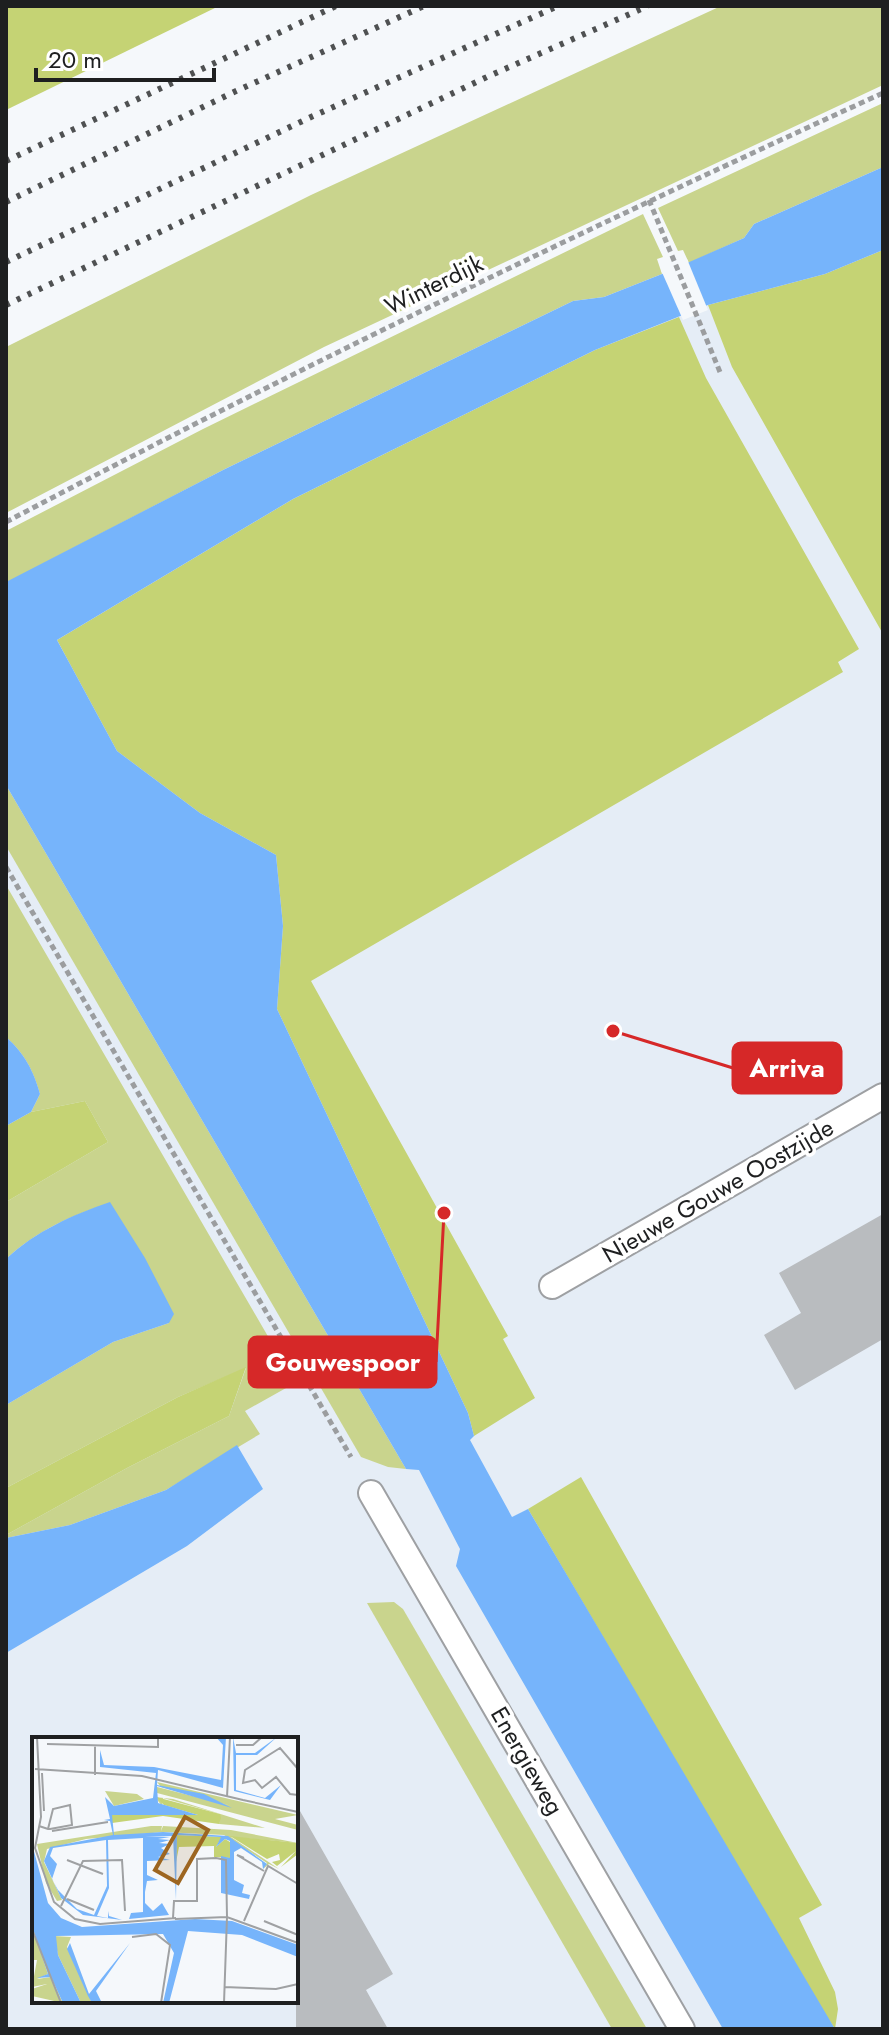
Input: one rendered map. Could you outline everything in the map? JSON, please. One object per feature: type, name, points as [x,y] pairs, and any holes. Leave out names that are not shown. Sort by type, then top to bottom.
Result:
[{"type":"lane","name":"Nieuwe Gouwe Oostzijde","points":[[552,1286],[883,1096]]},
{"type":"lane","name":"Energieweg","points":[[371,1493],[682,2029]]},
{"type":"path","name":"Winterdijk","points":[[6,522],[185,428],[649,200],[883,93]]},
{"type":"path","points":[[649,200],[720,372]]},
{"type":"path","points":[[6,867],[371,1493]]},
{"type":"shaded area","points":[[883,250],[883,2029],[6,2029],[6,688],[595,350],[708,305],[825,274]]},
{"type":"green space","points":[[6,6],[219,6],[6,110]]},
{"type":"green space","points":[[721,6],[883,6],[883,85],[324,347],[6,513],[6,347],[311,195]]},
{"type":"green space","points":[[883,103],[883,167],[754,224],[744,238],[689,263],[683,250],[678,251],[658,208]]},
{"type":"green space","points":[[643,214],[663,257],[657,259],[662,274],[604,297],[573,301],[225,469],[6,583],[6,531],[203,429]]},
{"type":"green space","points":[[883,250],[883,634],[732,367],[708,305],[825,274]]},
{"type":"green space","points":[[679,317],[706,378],[859,649],[838,662],[843,672],[311,981],[508,1336],[503,1339],[535,1398],[474,1436],[468,1413],[277,1009],[283,926],[276,855],[200,813],[117,751],[57,640],[293,499],[595,350]]},
{"type":"green space","points":[[6,785],[406,1469],[388,1467],[361,1457],[6,846]]},
{"type":"green space","points":[[6,885],[295,1383],[245,1411],[260,1434],[166,1490],[70,1525],[6,1538],[6,1535],[127,1468],[229,1416],[246,1368],[178,1397],[6,1488],[6,1405],[113,1342],[169,1323],[110,1203],[55,1225],[6,1259],[6,1202],[108,1142],[85,1101],[31,1112],[40,1094],[37,1085],[23,1056],[6,1037]]},
{"type":"green space","points":[[85,1101],[108,1142],[6,1202],[6,1126],[31,1112]]},
{"type":"green space","points":[[246,1367],[229,1416],[6,1535],[6,1488],[178,1397]]},
{"type":"green space","points":[[581,1477],[822,1905],[799,1918],[835,1992],[838,2009],[835,2029],[528,1509]]},
{"type":"green space","points":[[394,1602],[403,1609],[647,2029],[612,2029],[367,1603]]},
{"type":"water","points":[[883,167],[883,250],[825,274],[708,305],[595,350],[293,499],[57,640],[117,751],[200,813],[276,855],[283,926],[277,1009],[468,1413],[474,1436],[470,1440],[512,1517],[528,1509],[835,2029],[723,2029],[456,1566],[460,1549],[419,1470],[406,1469],[6,785],[6,582],[225,469],[573,301],[604,297],[662,274],[744,238],[754,224]]},
{"type":"water","points":[[6,1037],[28,1063],[40,1094],[31,1112],[6,1126]]},
{"type":"water","points":[[110,1202],[145,1258],[174,1314],[169,1323],[113,1342],[6,1405],[6,1259],[55,1225]]},
{"type":"water","points":[[237,1445],[263,1489],[187,1546],[6,1653],[6,1538],[70,1525],[166,1490]]},
{"type":"pier","points":[[687,259],[708,310],[683,320],[661,270]]},
{"type":"building","points":[[883,1214],[883,1339],[795,1390],[764,1335],[801,1313],[779,1273]]},
{"type":"building","points":[[298,1808],[393,1974],[366,1990],[388,2029],[296,2029]]},
{"type":"railway","points":[[6,161],[336,6]]},
{"type":"railway","points":[[6,202],[234,92],[424,6]]},
{"type":"railway","points":[[6,262],[311,117],[558,6]]},
{"type":"railway","points":[[6,305],[489,76],[648,6]]},
{"type":"place","name":"Arriva","points":[[613,1031]]},
{"type":"place","name":"Gouwespoor","points":[[444,1213]]}]
